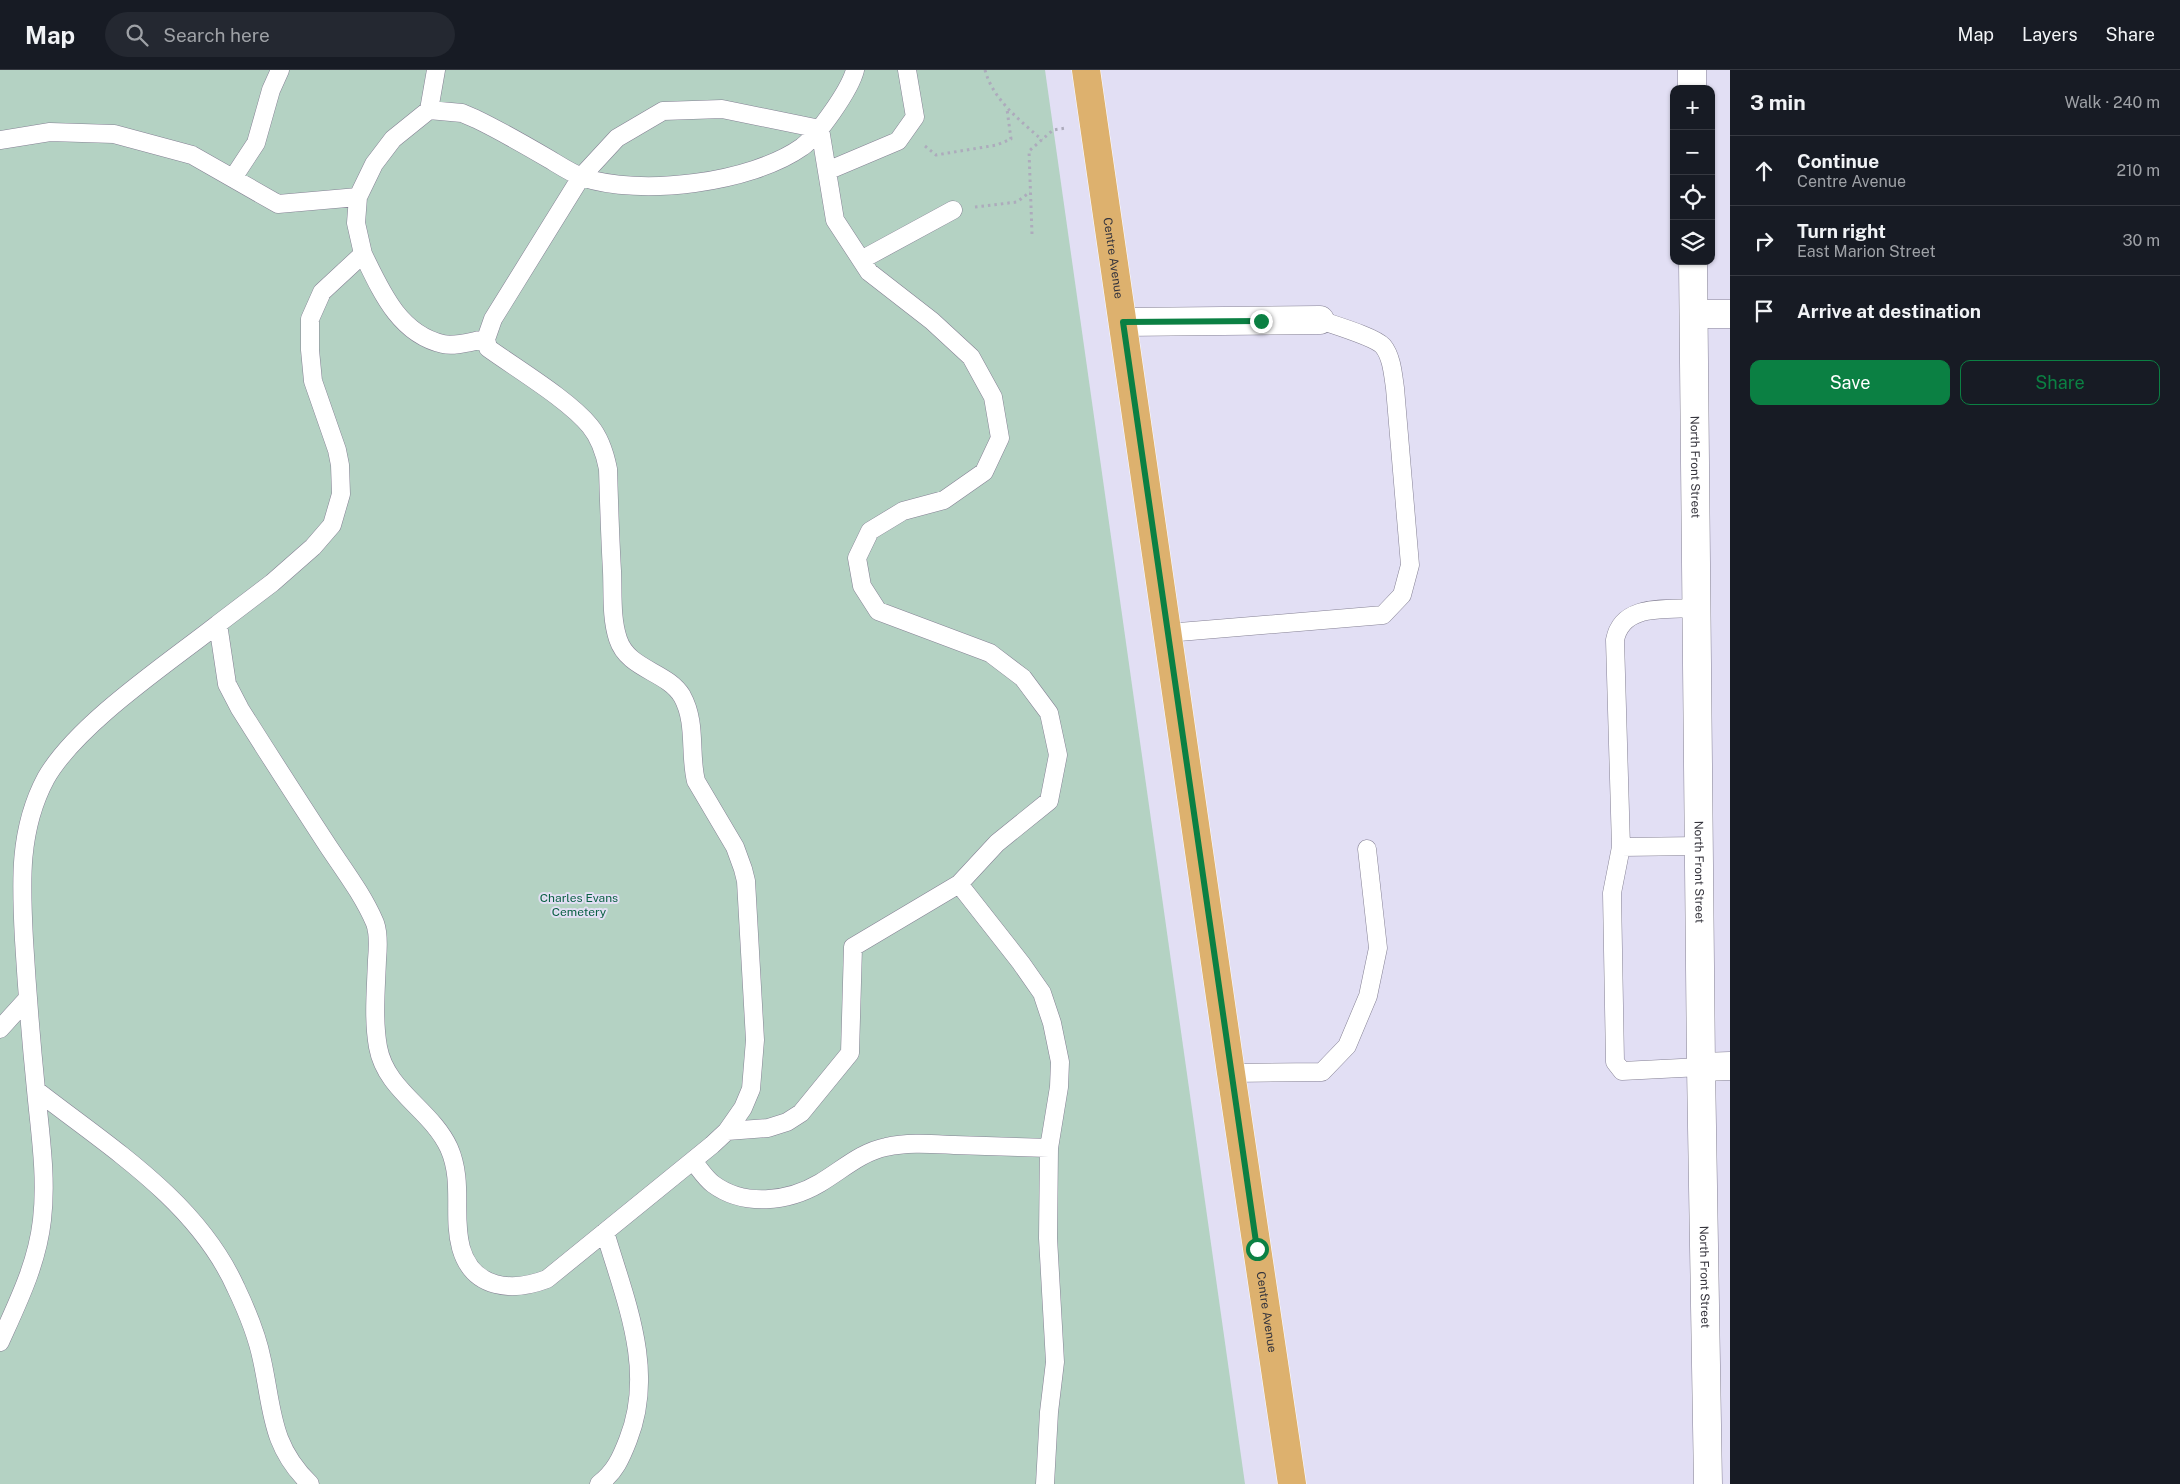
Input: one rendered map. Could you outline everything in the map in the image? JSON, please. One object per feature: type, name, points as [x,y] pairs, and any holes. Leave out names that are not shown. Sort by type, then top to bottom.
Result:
[{"type":"main road","name":"Centre Avenue","points":[[1086,70],[1292,1484]]},
{"type":"street","points":[[1692,70],[1692,85]]},
{"type":"street","name":"North Front Street","points":[[1694,265],[1700,1067],[1708,1484]]},
{"type":"street","points":[[1694,314],[1730,314]]},
{"type":"street","points":[[1123,322],[1320,320]]},
{"type":"street","points":[[1700,1067],[1730,1066]]},
{"type":"lane","points":[[233,178],[256,143],[271,90],[280,70]]},
{"type":"lane","points":[[436,70],[429,110],[393,138],[374,164],[358,198],[356,223],[363,254],[385,299],[414,333],[444,344],[486,340]]},
{"type":"lane","points":[[429,110],[462,113],[476,119],[581,177],[610,183],[651,186],[698,184],[776,162],[802,146],[820,129],[855,70]]},
{"type":"lane","points":[[827,172],[898,141],[915,117],[906,70]]},
{"type":"lane","points":[[218,624],[227,684],[240,709],[358,893],[376,925],[378,945],[376,1028],[382,1062],[398,1088],[424,1114],[448,1146],[456,1170],[461,1248],[468,1262],[474,1272],[487,1281],[500,1286],[522,1287],[547,1279],[692,1161],[727,1130],[743,1108],[750,1089],[754,1068],[755,1040],[746,881],[735,846],[696,782],[691,719],[681,695],[672,685],[635,662],[618,640],[613,605],[608,469],[605,454],[597,437],[590,426],[571,408],[488,348],[486,340],[501,306],[581,177],[617,138],[663,111],[722,109],[820,129]]},
{"type":"lane","points":[[727,1130],[768,1128],[787,1122],[801,1113],[850,1053],[852,947],[959,884],[997,844],[1049,801],[1058,755],[1049,714],[1023,678],[990,653],[878,610],[862,586],[857,558],[870,531],[903,511],[944,500],[984,472],[1000,438],[993,397],[971,358],[932,321],[869,272],[835,220],[820,129]]},
{"type":"lane","points":[[0,140],[50,132],[114,134],[155,143],[192,155],[278,204],[358,198]]},
{"type":"lane","points":[[862,260],[953,210]]},
{"type":"lane","points":[[0,1342],[33,1267],[42,1226],[43,1162],[28,998],[20,880],[25,832],[47,778],[62,756],[99,719],[272,582],[313,547],[332,525],[341,494],[340,465],[337,450],[313,381],[310,366],[310,319],[322,292],[363,254]]},
{"type":"lane","points":[[1167,633],[1383,615],[1402,595],[1410,565],[1395,388],[1391,363],[1383,346],[1358,333],[1320,320]]},
{"type":"lane","points":[[1696,608],[1644,611],[1628,616],[1617,630],[1615,640],[1621,847],[1612,893],[1615,1062],[1622,1071],[1700,1067]]},
{"type":"lane","points":[[1621,847],[1699,846]]},
{"type":"lane","points":[[1231,1073],[1322,1072],[1347,1046],[1368,996],[1378,948],[1366,849]]},
{"type":"lane","points":[[959,884],[1042,993],[1052,1023],[1060,1074],[1049,1148],[1048,1238],[1055,1362],[1049,1412],[1045,1484]]},
{"type":"lane","points":[[0,1029],[28,998]]},
{"type":"lane","points":[[36,1090],[147,1177],[189,1217],[208,1241],[236,1286],[256,1335],[275,1431],[300,1474],[310,1484]]},
{"type":"lane","points":[[692,1161],[711,1183],[722,1190],[743,1197],[770,1199],[783,1198],[812,1187],[864,1155],[886,1147],[916,1144],[1049,1148]]},
{"type":"lane","points":[[600,1484],[617,1466],[638,1415],[640,1370],[637,1341],[605,1232]]},
{"type":"path","points":[[986,70],[988,81],[1007,109],[1042,140]]},
{"type":"path","points":[[906,130],[936,155],[997,145],[1011,139],[1007,109]]},
{"type":"path","points":[[1032,234],[1029,151],[1054,130],[1094,124]]},
{"type":"path","points":[[953,210],[1017,202],[1031,191]]},
{"type":"green space","name":"Charles Evans Cemetery","points":[[0,70],[1045,70],[1245,1484],[0,1484]]},
{"type":"route","points":[[1257,1249],[1123,322],[1261,321]]}]
